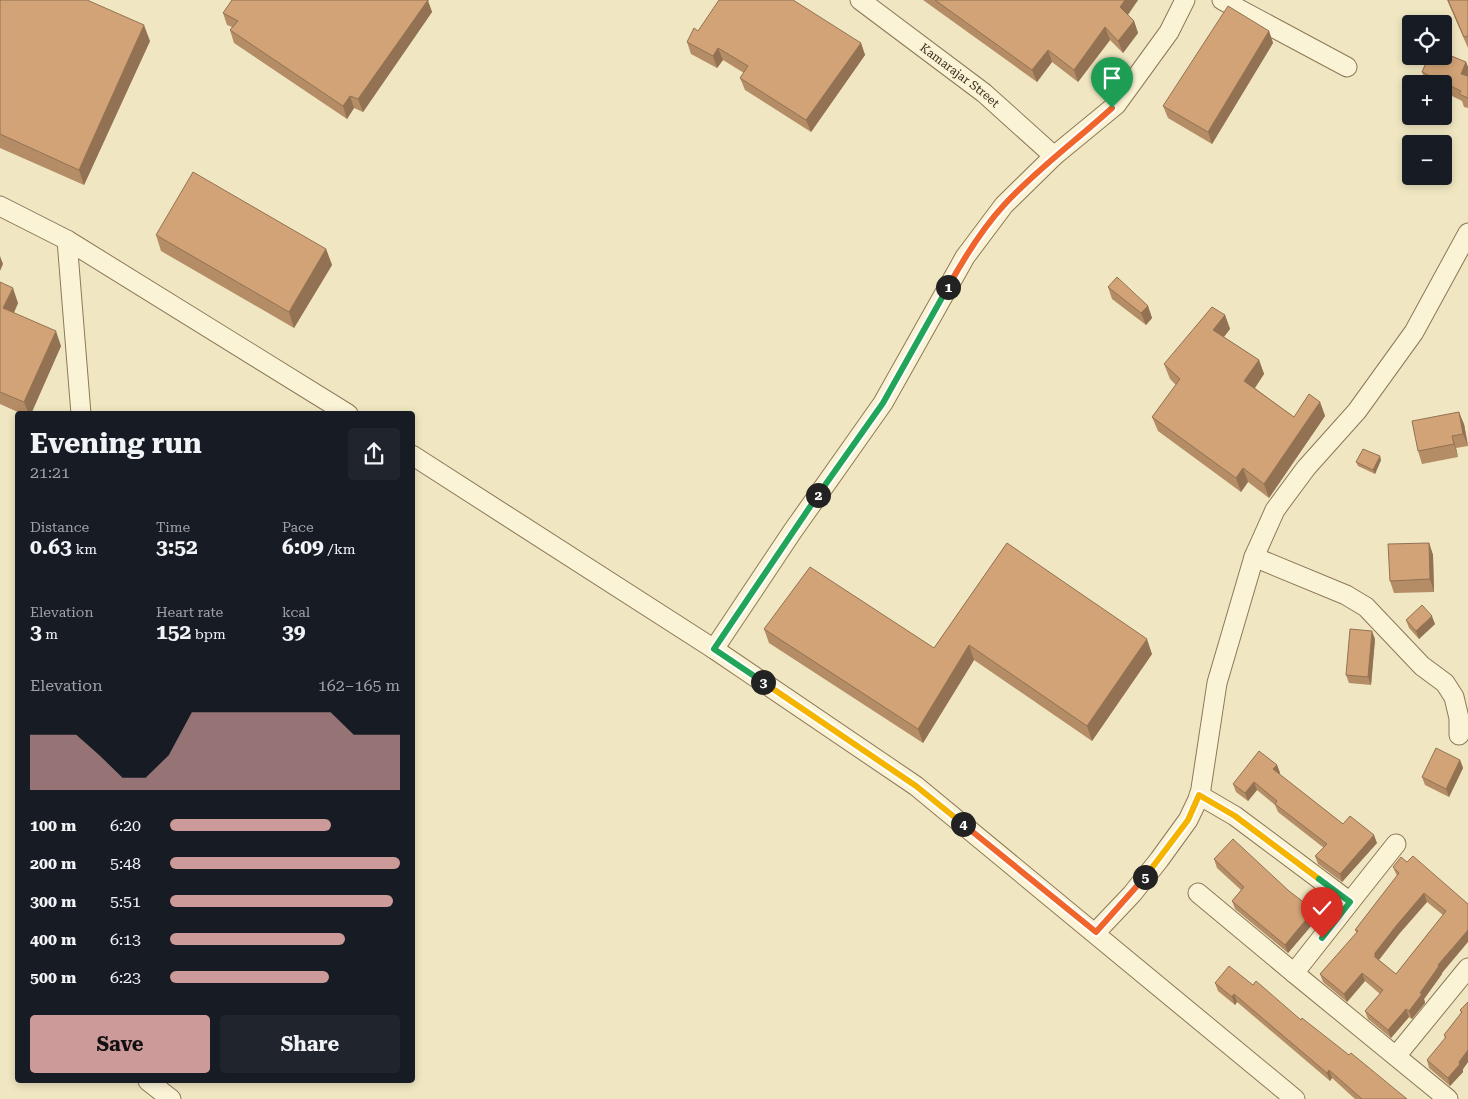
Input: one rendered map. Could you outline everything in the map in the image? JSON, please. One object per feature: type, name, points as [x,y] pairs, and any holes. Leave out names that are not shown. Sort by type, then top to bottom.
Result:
[{"type":"street","name":"Kamarajar Street","points":[[860,0],[984,93],[1054,156]]},
{"type":"street","points":[[714,649],[792,532],[883,403],[965,257],[1004,205],[1054,156],[1116,105],[1169,32],[1186,0]]},
{"type":"street","points":[[1222,0],[1347,68]]},
{"type":"street","points":[[0,206],[68,240],[343,411]]},
{"type":"street","points":[[1096,932],[1132,894],[1159,860],[1188,820],[1199,795],[1217,683],[1254,557],[1275,510],[1306,468],[1357,411],[1414,332],[1468,233]]},
{"type":"street","points":[[68,240],[81,411]]},
{"type":"street","points":[[415,457],[714,649],[916,786],[1096,932],[1295,1099]]},
{"type":"street","points":[[1254,557],[1346,595],[1366,607],[1422,666],[1445,683],[1454,697],[1459,718],[1459,735]]},
{"type":"street","points":[[1199,795],[1235,816],[1350,902]]},
{"type":"street","points":[[1294,974],[1396,844]]},
{"type":"street","points":[[1198,893],[1448,1099]]},
{"type":"street","points":[[1396,1056],[1468,968]]},
{"type":"street","points":[[151,1083],[171,1099]]},
{"type":"building","points":[[0,0],[87,0],[144,25],[79,170],[0,134]]},
{"type":"building","points":[[232,0],[428,0],[358,99],[350,96],[343,106],[230,30],[238,21],[223,13]]},
{"type":"building","points":[[719,0],[793,0],[861,43],[806,120],[740,78],[748,66],[718,48],[713,56],[687,42],[694,28],[698,31]]},
{"type":"building","points":[[935,0],[1125,0],[1120,7],[1134,21],[1118,41],[1105,27],[1074,70],[1048,50],[1032,70]]},
{"type":"building","points":[[1448,0],[1468,0],[1468,36],[1464,37]]},
{"type":"building","points":[[1228,6],[1269,31],[1208,132],[1163,106]]},
{"type":"building","points":[[1452,56],[1466,62],[1461,74],[1468,76],[1468,98],[1459,94],[1461,91],[1452,87],[1452,75],[1428,75],[1422,72],[1425,65],[1452,65]]},
{"type":"building","points":[[193,172],[326,249],[289,312],[156,235]]},
{"type":"building","points":[[1117,277],[1148,306],[1141,313],[1108,287]]},
{"type":"building","points":[[0,282],[13,288],[3,308],[56,331],[24,402],[0,392]]},
{"type":"building","points":[[1212,307],[1225,315],[1213,330],[1259,360],[1244,381],[1294,417],[1309,394],[1320,402],[1264,484],[1243,468],[1236,478],[1152,417],[1180,379],[1164,364]]},
{"type":"building","points":[[1459,412],[1463,434],[1452,436],[1454,444],[1418,451],[1412,421]]},
{"type":"building","points":[[1363,449],[1380,456],[1373,470],[1356,462]]},
{"type":"building","points":[[1007,543],[1147,639],[1087,726],[969,645],[918,729],[764,629],[810,567],[934,648]]},
{"type":"building","points":[[1429,543],[1430,579],[1390,581],[1388,544]]},
{"type":"building","points":[[1422,605],[1432,616],[1416,631],[1406,620]]},
{"type":"building","points":[[1350,629],[1372,631],[1368,677],[1346,675]]},
{"type":"building","points":[[1436,748],[1460,760],[1446,789],[1422,777]]},
{"type":"building","points":[[1259,751],[1277,765],[1273,769],[1343,824],[1350,816],[1374,835],[1340,874],[1315,856],[1327,844],[1275,804],[1277,801],[1254,782],[1245,793],[1233,784]]},
{"type":"building","points":[[1233,839],[1289,891],[1314,910],[1285,945],[1232,901],[1244,887],[1214,859]]},
{"type":"building","points":[[1413,856],[1468,904],[1468,930],[1438,965],[1420,993],[1422,994],[1409,1011],[1406,1009],[1388,1030],[1365,1011],[1383,990],[1362,973],[1344,994],[1320,974],[1358,931],[1355,930],[1399,873],[1393,867],[1401,857],[1407,862]],"holes":[[[1424,893],[1446,911],[1396,974],[1375,957],[1375,953]]]},
{"type":"building","points":[[1229,966],[1253,985],[1256,981],[1301,1020],[1302,1018],[1349,1055],[1351,1053],[1407,1099],[1362,1099],[1329,1070],[1327,1073],[1234,994],[1232,997],[1215,983]]},
{"type":"building","points":[[1468,1002],[1468,1050],[1459,1062],[1460,1064],[1448,1078],[1427,1060],[1446,1037],[1444,1035],[1462,1012],[1460,1010]]},
{"type":"route","points":[[1112,108],[1054,156],[1004,205],[965,257],[883,403],[792,532],[714,649],[916,786],[1096,932],[1132,894],[1159,860],[1188,820],[1199,795],[1235,816],[1350,902],[1322,938]]}]
